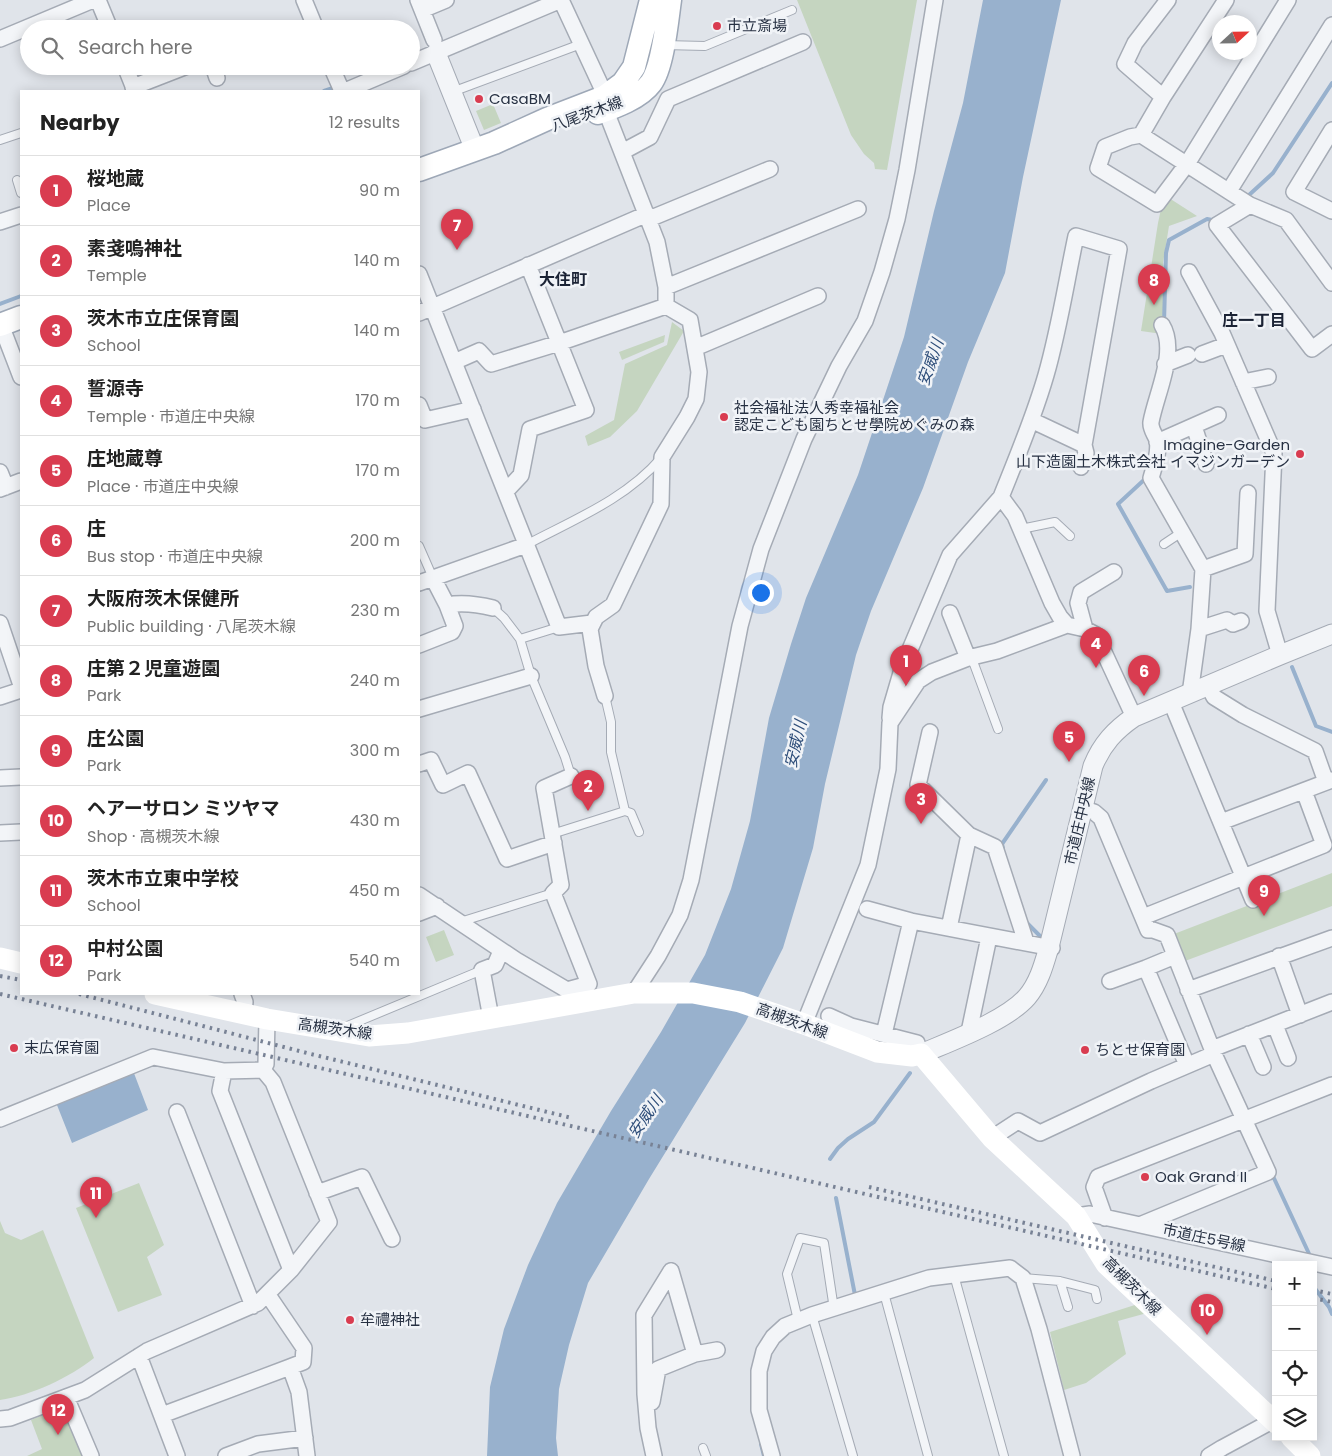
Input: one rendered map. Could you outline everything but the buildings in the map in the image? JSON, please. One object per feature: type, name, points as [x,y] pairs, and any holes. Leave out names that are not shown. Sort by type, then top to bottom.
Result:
[{"type":"main road","name":"八尾茨木線","points":[[605,104],[634,67],[651,0]]},
{"type":"main road","name":"八尾茨木線","points":[[420,170],[484,146],[549,128],[605,104],[638,95],[652,82],[659,67],[670,0]]},
{"type":"main road","points":[[0,325],[20,317]]},
{"type":"main road","points":[[0,958],[20,963]]},
{"type":"main road","name":"高槻茨木線","points":[[165,995],[243,1004],[266,1019],[369,1036],[408,1033],[634,993],[693,993],[740,1002],[877,1052],[912,1056],[921,1054],[992,1138],[1076,1216],[1106,1264],[1272,1419]]},
{"type":"main road","points":[[1295,1441],[1310,1456]]},
{"type":"street","points":[[45,20],[93,0]]},
{"type":"street","points":[[98,0],[106,20]]},
{"type":"street","points":[[304,0],[312,20]]},
{"type":"street","points":[[446,0],[420,5],[452,92],[484,146]]},
{"type":"street","points":[[420,57],[435,46],[561,0],[605,104],[657,242],[666,287],[666,306]]},
{"type":"street","points":[[634,993],[658,956],[680,915],[691,880],[740,626],[761,549],[804,439],[839,366],[865,320],[882,272],[897,219],[907,170],[935,0]]},
{"type":"street","points":[[1163,97],[1125,64],[1135,44],[1168,0]]},
{"type":"street","points":[[1141,135],[1163,97],[1226,0]]},
{"type":"street","points":[[1288,0],[1186,164],[1157,204],[1098,168],[1105,147],[1130,137],[1141,135],[1186,164],[1229,191],[1250,205],[1286,220],[1332,283]]},
{"type":"street","points":[[1229,191],[1332,25]]},
{"type":"street","points":[[0,39],[20,31]]},
{"type":"street","points":[[622,152],[650,137],[668,99],[803,42]]},
{"type":"street","points":[[129,75],[134,89],[166,75]]},
{"type":"street","points":[[335,75],[343,90]]},
{"type":"street","points":[[345,90],[382,75]]},
{"type":"street","points":[[1332,130],[1326,152],[1294,192],[1332,211]]},
{"type":"street","points":[[426,310],[528,265],[648,216],[770,170]]},
{"type":"street","points":[[1250,205],[1217,225],[1312,349],[1332,334]]},
{"type":"street","points":[[666,287],[858,209]]},
{"type":"street","points":[[0,222],[20,214]]},
{"type":"street","points":[[804,1024],[868,865],[888,769],[892,707],[903,666],[950,555],[1001,497],[1046,375],[1076,236],[1119,249],[1084,445],[1086,453],[1081,467]]},
{"type":"street","points":[[506,491],[521,475],[530,429],[586,410],[528,265]]},
{"type":"street","points":[[1189,272],[1222,333],[1274,453],[1267,611],[1280,655]]},
{"type":"street","points":[[420,279],[426,310],[454,362],[559,627],[592,623]]},
{"type":"street","points":[[695,348],[818,296]]},
{"type":"street","points":[[454,362],[479,352],[491,364],[666,306],[690,320],[699,372],[696,399],[687,418],[662,457],[661,504],[613,604],[596,617],[590,629],[596,666],[605,696]]},
{"type":"street","points":[[0,325],[20,374]]},
{"type":"street","points":[[1164,328],[1169,355],[1165,364],[1150,425],[1157,442],[1156,459],[1151,478],[1203,569],[1199,629],[1190,694]]},
{"type":"street","points":[[1165,364],[1226,344]]},
{"type":"street","points":[[1243,382],[1268,377]]},
{"type":"street","points":[[420,408],[425,420],[473,409]]},
{"type":"street","points":[[1157,442],[1218,415]]},
{"type":"street","points":[[1031,420],[1084,445]]},
{"type":"street","points":[[1194,426],[1206,464]]},
{"type":"street","points":[[0,472],[3,488],[20,481]]},
{"type":"street","points":[[1203,569],[1245,554],[1248,492]]},
{"type":"street","points":[[1001,497],[1016,516],[1052,603],[1067,625]]},
{"type":"street","points":[[420,645],[452,632],[455,626],[447,605],[426,581],[526,545]]},
{"type":"street","points":[[1085,629],[1078,602],[1080,592],[1114,572]]},
{"type":"street","points":[[447,605],[458,603],[493,608]]},
{"type":"street","points":[[950,613],[968,658]]},
{"type":"street","points":[[1199,629],[1227,620],[1233,624],[1241,621]]},
{"type":"street","points":[[0,623],[11,662],[20,683]]},
{"type":"street","points":[[890,723],[918,682],[932,672],[1067,625],[1085,629],[1096,635],[1134,718]]},
{"type":"street","name":"市道庄中央線","points":[[921,1054],[1014,1010],[1028,996],[1051,948],[1093,766],[1100,750],[1120,727],[1134,718],[1332,634]]},
{"type":"street","points":[[420,709],[531,676]]},
{"type":"street","points":[[1208,686],[1214,697],[1243,715],[1315,751],[1329,781],[1220,822]]},
{"type":"street","points":[[0,697],[20,690]]},
{"type":"street","points":[[1171,702],[1253,900]]},
{"type":"street","points":[[930,732],[918,784],[969,834],[995,848],[1026,942]]},
{"type":"street","points":[[420,764],[431,760],[442,785],[468,773],[507,859],[553,839]]},
{"type":"street","points":[[0,778],[20,776]]},
{"type":"street","points":[[420,896],[501,951],[568,990],[589,984],[553,893],[561,885],[544,788],[571,776]]},
{"type":"street","points":[[1143,918],[1243,876],[1324,845],[1304,791]]},
{"type":"street","points":[[1082,808],[1094,812],[1101,818],[1148,930],[1167,935],[1213,1051],[1268,1172],[1142,1224]]},
{"type":"street","points":[[0,833],[20,832]]},
{"type":"street","points":[[949,928],[969,834]]},
{"type":"street","points":[[420,913],[437,906]]},
{"type":"street","points":[[867,908],[910,921],[1051,948]]},
{"type":"street","points":[[884,1034],[910,921]]},
{"type":"street","points":[[970,1032],[989,937]]},
{"type":"street","points":[[1188,990],[1332,938]]},
{"type":"street","points":[[491,1018],[482,970],[494,965],[501,951]]},
{"type":"street","points":[[1110,981],[1175,956]]},
{"type":"street","points":[[1279,956],[1300,1015]]},
{"type":"street","points":[[1146,968],[1187,1064]]},
{"type":"street","points":[[992,1138],[1018,1121],[1040,1133],[1249,1034],[1332,1002]]},
{"type":"street","points":[[829,1016],[851,1026],[917,1043],[921,1054]]},
{"type":"street","points":[[263,1070],[266,1064],[266,1019]]},
{"type":"street","points":[[1275,1025],[1288,1058]]},
{"type":"street","points":[[1249,1034],[1263,1068]]},
{"type":"street","points":[[0,1119],[153,1057],[224,1071],[263,1070]]},
{"type":"street","points":[[0,1419],[10,1418],[85,1390],[139,1356],[258,1304],[291,1270],[329,1222],[273,1082],[263,1070]]},
{"type":"street","points":[[224,1071],[220,1091],[291,1270]]},
{"type":"street","points":[[1105,1218],[1094,1187],[1098,1177],[1332,1085]]},
{"type":"street","points":[[177,1112],[252,1306]]},
{"type":"street","points":[[317,1193],[362,1177],[392,1239]]},
{"type":"street","name":"市道庄5号線","points":[[1076,1216],[1090,1214],[1142,1224],[1332,1266]]},
{"type":"street","points":[[772,1456],[759,1410],[758,1371],[764,1351],[773,1337],[785,1326],[929,1278],[1010,1268],[1022,1278],[1039,1330],[1072,1456]]},
{"type":"street","points":[[654,1456],[648,1428],[645,1394],[644,1315],[670,1271],[695,1354]]},
{"type":"street","points":[[162,1415],[303,1362],[304,1348],[268,1295]]},
{"type":"street","points":[[648,1428],[658,1369],[695,1354],[717,1350]]},
{"type":"street","points":[[139,1356],[177,1456]]},
{"type":"street","points":[[290,1367],[299,1392],[306,1456]]},
{"type":"street","points":[[66,1397],[91,1456]]},
{"type":"street","points":[[1204,1456],[1213,1450],[1215,1452],[1272,1424]]},
{"type":"street","points":[[226,1456],[258,1444],[305,1438]]},
{"type":"lane","points":[[662,45],[705,46],[792,10]]},
{"type":"lane","points":[[452,92],[581,44]]},
{"type":"lane","points":[[0,140],[20,133]]},
{"type":"lane","points":[[17,180],[20,190]]},
{"type":"lane","points":[[526,545],[581,516],[637,483],[662,457]]},
{"type":"lane","points":[[1021,529],[1055,522],[1070,536]]},
{"type":"lane","points":[[1164,544],[1182,532]]},
{"type":"lane","points":[[420,551],[426,581]]},
{"type":"lane","points":[[493,608],[504,618],[520,639],[531,676],[571,776]]},
{"type":"lane","points":[[520,639],[559,627]]},
{"type":"lane","points":[[968,658],[974,664],[998,729]]},
{"type":"lane","points":[[605,696],[611,722],[611,752],[625,811]]},
{"type":"lane","points":[[553,839],[625,811],[631,813],[640,832]]},
{"type":"lane","points":[[460,922],[553,893]]},
{"type":"lane","points":[[335,1031],[482,970]]},
{"type":"lane","points":[[834,1309],[824,1243],[800,1238],[786,1274],[805,1318],[853,1456]]},
{"type":"lane","points":[[954,1275],[1004,1456]]},
{"type":"lane","points":[[1022,1278],[1060,1282],[1095,1290],[1097,1300]]},
{"type":"lane","points":[[1060,1282],[1068,1307]]},
{"type":"lane","points":[[884,1293],[928,1456]]},
{"type":"green space","points":[[797,0],[917,0],[887,170],[875,169],[874,163],[864,154],[851,135]]},
{"type":"green space","points":[[493,104],[501,123],[484,130],[476,111]]},
{"type":"green space","points":[[1169,198],[1197,216],[1169,226],[1163,263],[1162,334],[1141,331],[1158,223],[1161,209]]},
{"type":"green space","points":[[672,322],[684,331],[637,411],[610,437],[588,446],[585,436],[614,420],[625,364],[667,345]]},
{"type":"green space","points":[[665,335],[664,342],[622,360],[619,352]]},
{"type":"green space","points":[[1332,873],[1332,906],[1185,961],[1174,934]]},
{"type":"green space","points":[[444,930],[454,955],[436,962],[426,937]]},
{"type":"green space","points":[[139,1183],[164,1245],[147,1257],[162,1295],[118,1312],[76,1208]]},
{"type":"green space","points":[[0,1221],[5,1233],[21,1240],[43,1230],[94,1358],[50,1385],[12,1398],[0,1400]]},
{"type":"green space","points":[[1138,1304],[1147,1313],[1118,1321],[1126,1354],[1086,1383],[1064,1390],[1050,1332]]},
{"type":"green space","points":[[67,1405],[87,1456],[27,1456],[42,1449],[31,1420]]},
{"type":"water","name":"安威川","points":[[983,0],[1061,0],[1023,177],[1005,273],[968,362],[923,488],[871,611],[856,655],[825,784],[813,848],[783,948],[745,1023],[649,1179],[588,1283],[569,1345],[559,1389],[556,1438],[558,1456],[487,1456],[490,1387],[504,1329],[528,1265],[557,1203],[611,1111],[661,1032],[705,955],[731,889],[750,821],[769,718],[791,644],[806,598],[858,475],[904,337],[934,211],[963,103]]},
{"type":"water","points":[[132,1068],[148,1110],[72,1143],[55,1100]]},
{"type":"waterway","points":[[1249,195],[1273,173],[1332,83]]},
{"type":"waterway","points":[[327,90],[336,87]]},
{"type":"waterway","points":[[1164,323],[1166,253],[1169,240],[1207,219],[1212,220],[1216,218]]},
{"type":"waterway","points":[[0,304],[20,296]]},
{"type":"waterway","points":[[1145,479],[1118,504],[1167,591],[1190,587]]},
{"type":"waterway","points":[[1292,667],[1316,726],[1332,732]]},
{"type":"waterway","points":[[1003,849],[1002,844],[1046,780]]},
{"type":"waterway","points":[[1026,922],[1040,936],[1045,938]]},
{"type":"waterway","points":[[830,1159],[848,1139],[874,1122],[910,1073]]},
{"type":"waterway","points":[[1272,1174],[1311,1258]]},
{"type":"waterway","points":[[836,1198],[855,1295]]},
{"type":"waterway","points":[[1317,1291],[1332,1314]]},
{"type":"waterway","points":[[761,1444],[764,1456]]},
{"type":"railway","points":[[0,976],[20,980]]},
{"type":"railway","points":[[0,994],[1272,1288]]},
{"type":"railway","points":[[83,995],[311,1054],[572,1118]]},
{"type":"railway","points":[[869,1187],[1272,1280]]},
{"type":"railway","points":[[1317,1291],[1332,1294]]},
{"type":"railway","points":[[1317,1299],[1332,1302]]},
{"type":"place","name":"市立斎場","points":[[717,26]]},
{"type":"place","name":"CasaBM","points":[[479,99]]},
{"type":"place","name":"大阪府茨木保健所","points":[[457,250]]},
{"type":"place","name":"庄第２児童遊園","points":[[1154,305]]},
{"type":"place","name":"社会福祉法人秀幸福祉会 認定こども園ちとせ學院めぐみの森","points":[[724,417]]},
{"type":"place","name":"Imagine-Garden 山下造園土木株式会社 イマジンガーデン","points":[[1300,454]]},
{"type":"place","name":"誓源寺","points":[[1096,668]]},
{"type":"place","name":"桜地蔵","points":[[906,686]]},
{"type":"place","name":"庄","points":[[1144,696]]},
{"type":"place","name":"庄地蔵尊","points":[[1069,762]]},
{"type":"place","name":"素戔嗚神社","points":[[588,811]]},
{"type":"place","name":"茨木市立庄保育園","points":[[921,824]]},
{"type":"place","name":"庄公園","points":[[1264,916]]},
{"type":"place","name":"末広保育園","points":[[14,1048]]},
{"type":"place","name":"ちとせ保育園","points":[[1085,1050]]},
{"type":"place","name":"Oak Grand II","points":[[1145,1177]]},
{"type":"place","name":"茨木市立東中学校","points":[[96,1218]]},
{"type":"place","name":"牟禮神社","points":[[350,1320]]},
{"type":"place","name":"ヘアーサロン ミツヤマ","points":[[1207,1335]]},
{"type":"place","name":"中村公園","points":[[58,1435]]},
{"type":"district","name":"大住町","points":[[563,279]]},
{"type":"district","name":"庄一丁目","points":[[1254,320]]}]
